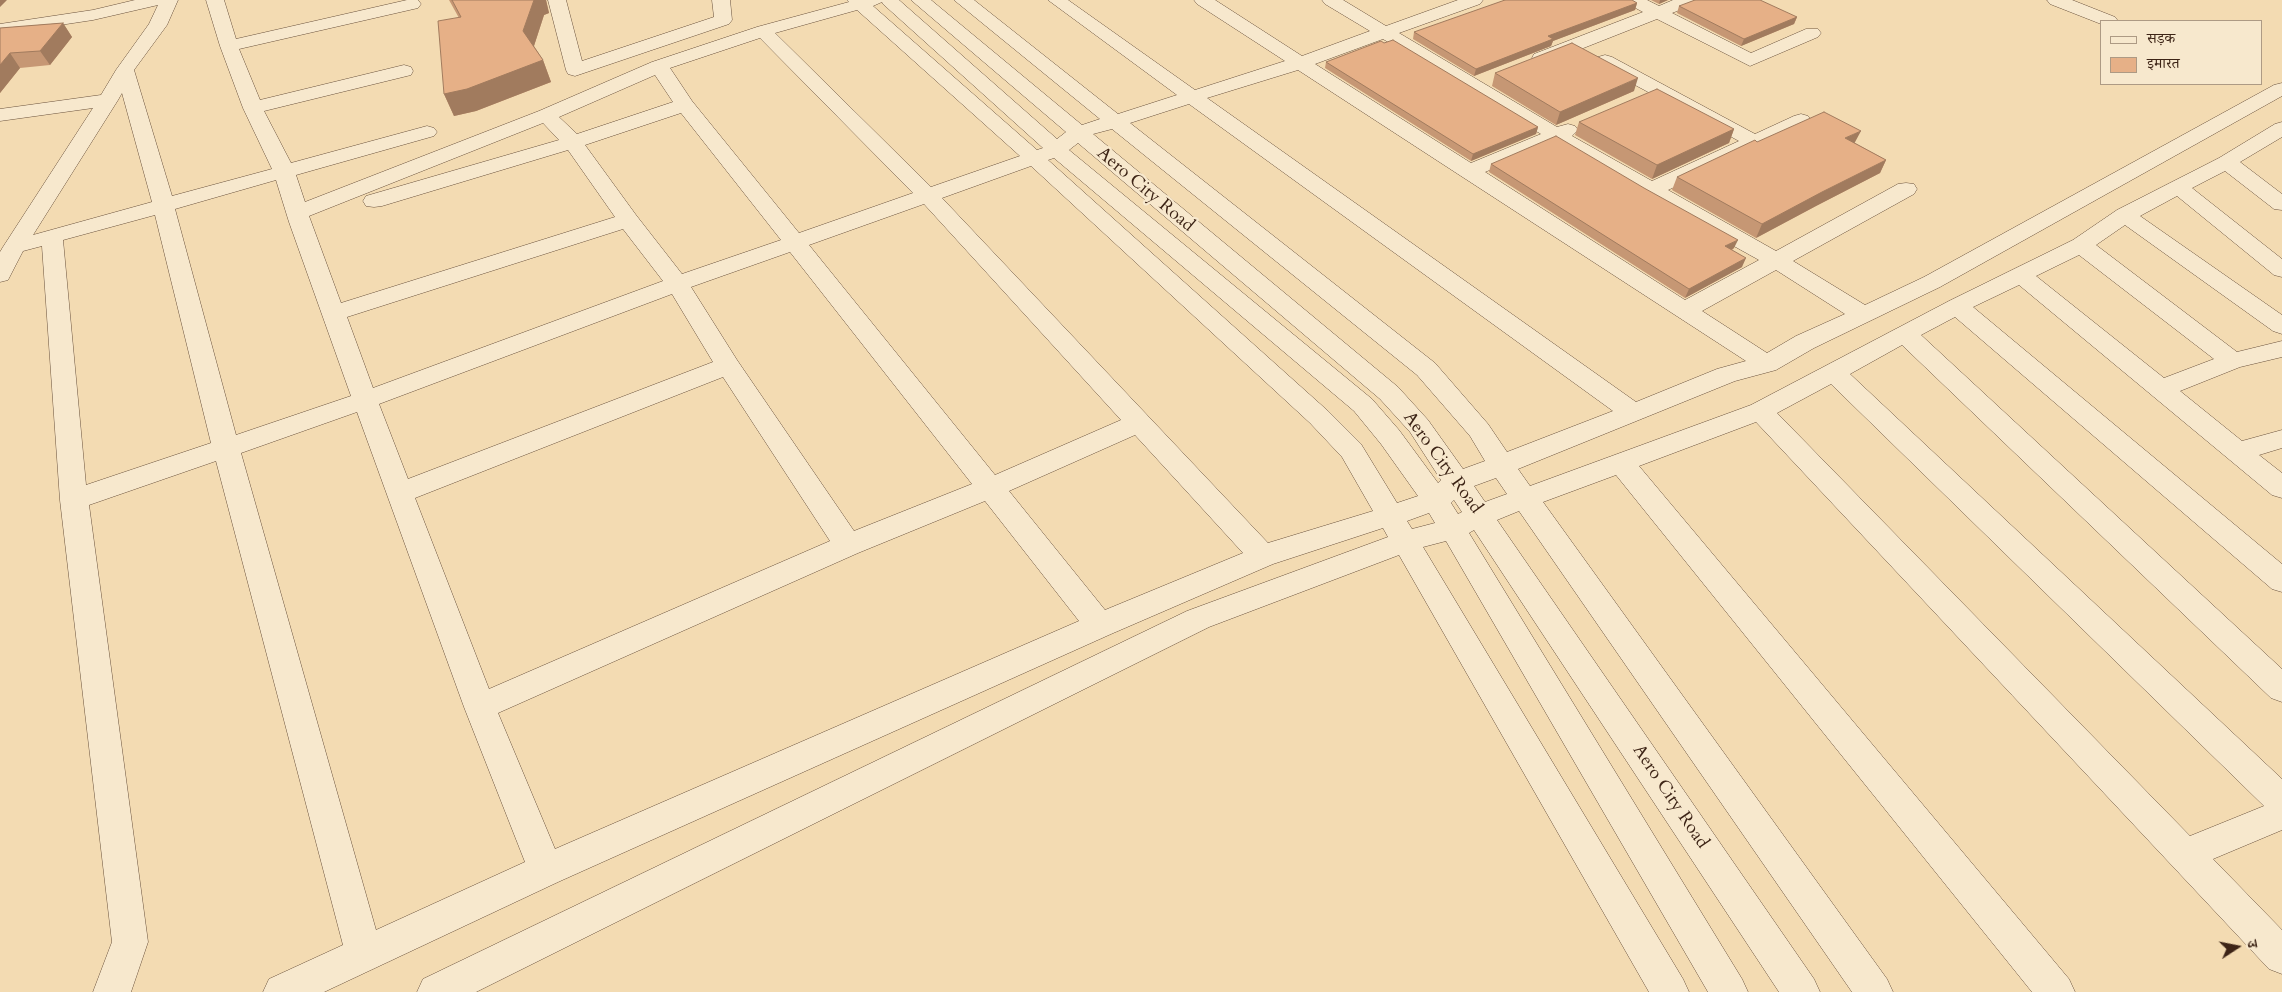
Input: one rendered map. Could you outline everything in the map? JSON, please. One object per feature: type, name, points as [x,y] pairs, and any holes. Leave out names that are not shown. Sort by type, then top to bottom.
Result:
[{"type":"street","points":[[0,29],[22,24],[93,15],[158,0]]},
{"type":"street","points":[[4,263],[108,100],[125,70],[158,25],[169,0]]},
{"type":"street","points":[[215,0],[229,46],[253,108],[284,171],[298,218],[480,707],[546,870]]},
{"type":"street","points":[[557,0],[575,70],[723,20],[721,0]]},
{"type":"street","name":"Aero City Road","points":[[889,0],[1064,146],[1363,405],[1390,437],[1436,501],[1729,992]]},
{"type":"street","name":"Aero City Road","points":[[920,0],[1064,146],[1389,393],[1419,426],[1802,992]]},
{"type":"street","points":[[964,0],[1426,369],[1464,410],[1874,992]]},
{"type":"street","points":[[1057,0],[1634,413]]},
{"type":"street","points":[[1203,0],[1767,364]]},
{"type":"street","points":[[1331,0],[1385,32],[1482,81],[1556,135],[1774,260],[1863,314]]},
{"type":"street","points":[[74,500],[365,400],[677,284],[1064,146],[1116,121],[1190,96],[1300,63],[1385,32],[1448,3],[1474,0]]},
{"type":"street","points":[[1634,0],[1750,60],[1812,33]]},
{"type":"street","points":[[1529,63],[1689,0]]},
{"type":"street","points":[[2056,0],[2106,20]]},
{"type":"street","points":[[298,218],[546,115],[658,66],[763,31],[864,1],[1064,146],[1352,451],[1670,992]]},
{"type":"street","points":[[229,46],[412,4]]},
{"type":"street","points":[[22,24],[37,6]]},
{"type":"street","points":[[763,31],[928,194],[1263,556]]},
{"type":"street","points":[[1575,44],[1754,141]]},
{"type":"street","points":[[658,66],[686,105],[1100,626]]},
{"type":"street","points":[[125,70],[163,204],[226,448],[364,953]]},
{"type":"street","points":[[253,108],[404,71]]},
{"type":"street","points":[[436,992],[1198,619],[1397,529],[1436,501],[1457,482],[1726,376],[1767,364],[1804,342],[1932,282],[2275,87]]},
{"type":"street","points":[[1633,101],[1659,90]]},
{"type":"street","points":[[0,115],[108,100]]},
{"type":"street","points":[[298,218],[573,142],[686,105]]},
{"type":"street","points":[[546,115],[573,142],[628,220],[677,284],[728,366],[848,545]]},
{"type":"street","points":[[1650,190],[1801,120]]},
{"type":"street","points":[[1468,172],[1582,124]]},
{"type":"street","points":[[4,263],[52,236],[427,132]]},
{"type":"street","points":[[282,992],[546,870],[1263,556],[1397,529],[1452,528],[1480,515],[1622,464],[1760,411],[1957,306],[2081,245],[2125,215],[2277,136]]},
{"type":"street","points":[[2226,162],[2282,204]]},
{"type":"street","points":[[2178,188],[2282,270]]},
{"type":"street","points":[[1684,311],[1906,189]]},
{"type":"street","points":[[2125,215],[2282,326]]},
{"type":"street","points":[[334,313],[628,220]]},
{"type":"street","points":[[52,236],[74,500],[130,942],[112,992]]},
{"type":"street","points":[[2081,245],[2233,361]]},
{"type":"street","points":[[2021,275],[2282,488]]},
{"type":"street","points":[[1957,306],[2282,581]]},
{"type":"street","points":[[1905,334],[2282,689]]},
{"type":"street","points":[[2161,389],[2233,361],[2282,349]]},
{"type":"street","points":[[400,493],[728,366]]},
{"type":"street","points":[[1833,372],[2282,801]]},
{"type":"street","points":[[1760,411],[2187,854],[2282,956]]},
{"type":"street","points":[[480,707],[848,545],[990,488],[1139,423]]},
{"type":"street","points":[[2238,452],[2282,439]]},
{"type":"street","points":[[1622,464],[2056,992]]},
{"type":"street","points":[[2187,854],[2282,814]]},
{"type":"building","points":[[452,0],[534,0],[523,31],[543,60],[467,89],[444,94],[438,21],[461,17]]},
{"type":"building","points":[[1505,0],[1632,0],[1637,3],[1548,36],[1553,39],[1476,69],[1414,32]]},
{"type":"building","points":[[1695,0],[1760,0],[1797,17],[1744,39],[1679,6]]},
{"type":"building","points":[[63,23],[40,51],[10,53],[0,65],[0,28]]},
{"type":"building","points":[[1393,40],[1538,127],[1473,154],[1326,62],[1381,41],[1384,43]]},
{"type":"building","points":[[1572,43],[1638,78],[1560,112],[1495,73]]},
{"type":"building","points":[[1657,89],[1734,129],[1657,165],[1579,122]]},
{"type":"building","points":[[1824,112],[1861,131],[1845,138],[1886,160],[1762,224],[1677,177],[1755,140],[1757,142]]},
{"type":"building","points":[[1556,136],[1738,240],[1725,246],[1746,258],[1689,289],[1491,164]]}]
